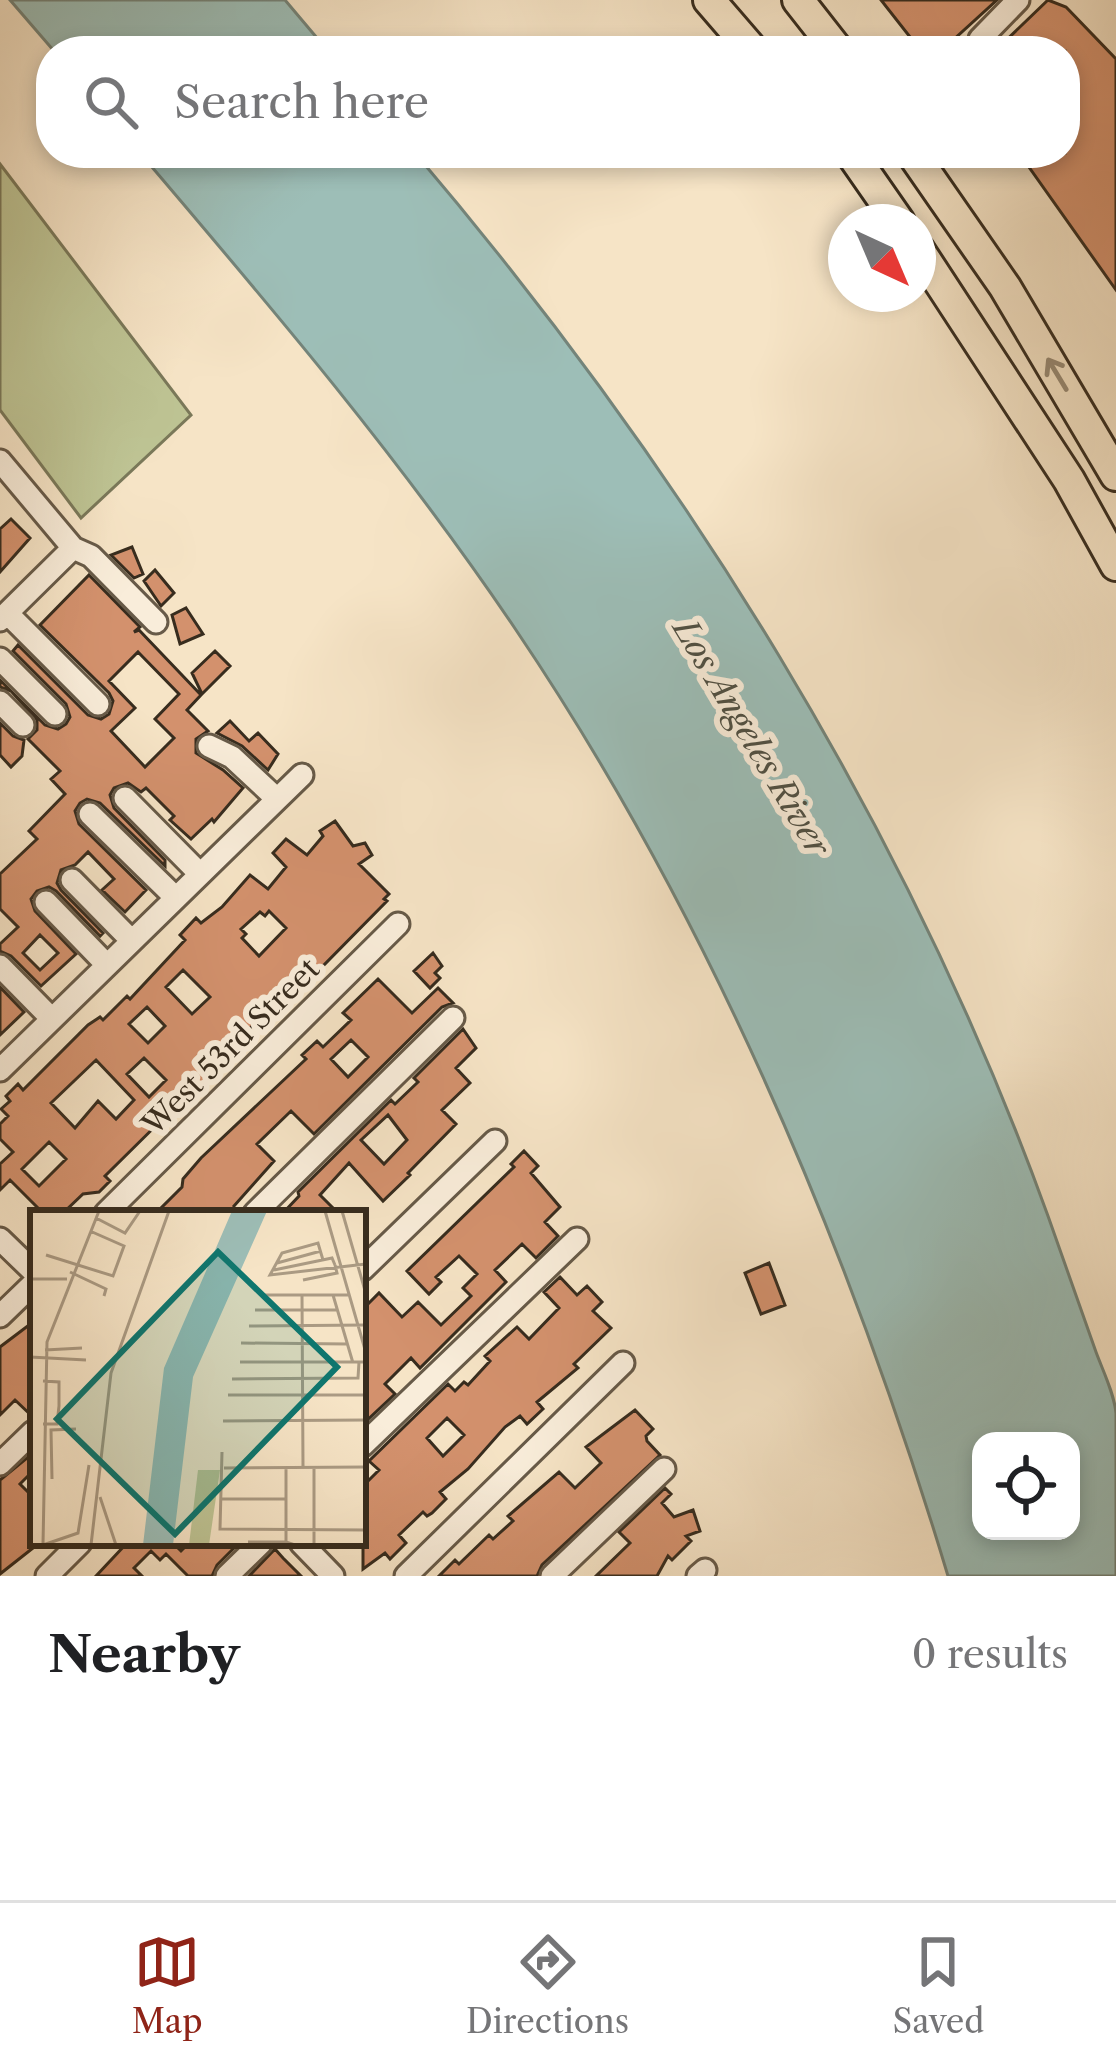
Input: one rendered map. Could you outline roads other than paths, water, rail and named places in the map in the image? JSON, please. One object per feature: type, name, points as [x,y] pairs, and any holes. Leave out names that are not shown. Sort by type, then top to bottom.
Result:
[{"type":"highway","points":[[709,0],[740,36]]},
{"type":"highway","points":[[731,0],[761,36]]},
{"type":"highway","points":[[798,0],[826,36]]},
{"type":"highway","points":[[861,168],[886,204]]},
{"type":"highway","points":[[922,168],[1005,287],[1116,475]]},
{"type":"highway","points":[[936,276],[1045,442],[1116,565]]},
{"type":"street","points":[[983,36],[1018,0]]},
{"type":"street","points":[[0,461],[73,548],[91,556],[156,622]]},
{"type":"street","points":[[73,548],[3,617],[98,704]]},
{"type":"street","points":[[0,659],[55,714]]},
{"type":"street","points":[[0,702],[23,725]]},
{"type":"street","points":[[209,746],[232,757],[277,800]]},
{"type":"street","points":[[3,1061],[302,775]]},
{"type":"street","points":[[133,798],[204,870]]},
{"type":"street","points":[[90,814],[176,898]]},
{"type":"street","points":[[72,880],[132,940]]},
{"type":"street","points":[[46,902],[107,965]]},
{"type":"street","name":"West 53rd Street","points":[[109,1210],[398,924]]},
{"type":"street","points":[[0,967],[52,1019]]},
{"type":"street","points":[[258,1210],[453,1018]]},
{"type":"street","points":[[366,1266],[494,1142]]},
{"type":"street","points":[[0,1239],[30,1268]]},
{"type":"street","points":[[366,1442],[578,1239]]},
{"type":"street","points":[[0,1316],[30,1287]]},
{"type":"street","points":[[406,1576],[623,1363]]},
{"type":"street","points":[[0,1464],[30,1435]]},
{"type":"street","points":[[552,1576],[664,1468]]},
{"type":"street","points":[[46,1576],[77,1546]]},
{"type":"street","points":[[227,1576],[258,1546]]},
{"type":"street","points":[[304,1546],[333,1576]]},
{"type":"water","points":[[10,0],[285,0],[315,36],[41,36]]},
{"type":"water","name":"Los Angeles River","points":[[152,168],[427,168],[607,397],[696,525],[779,656],[856,791],[927,929],[991,1071],[1113,1398],[1116,1576],[948,1576],[866,1329],[819,1207],[712,969],[586,740],[428,506]]}]
